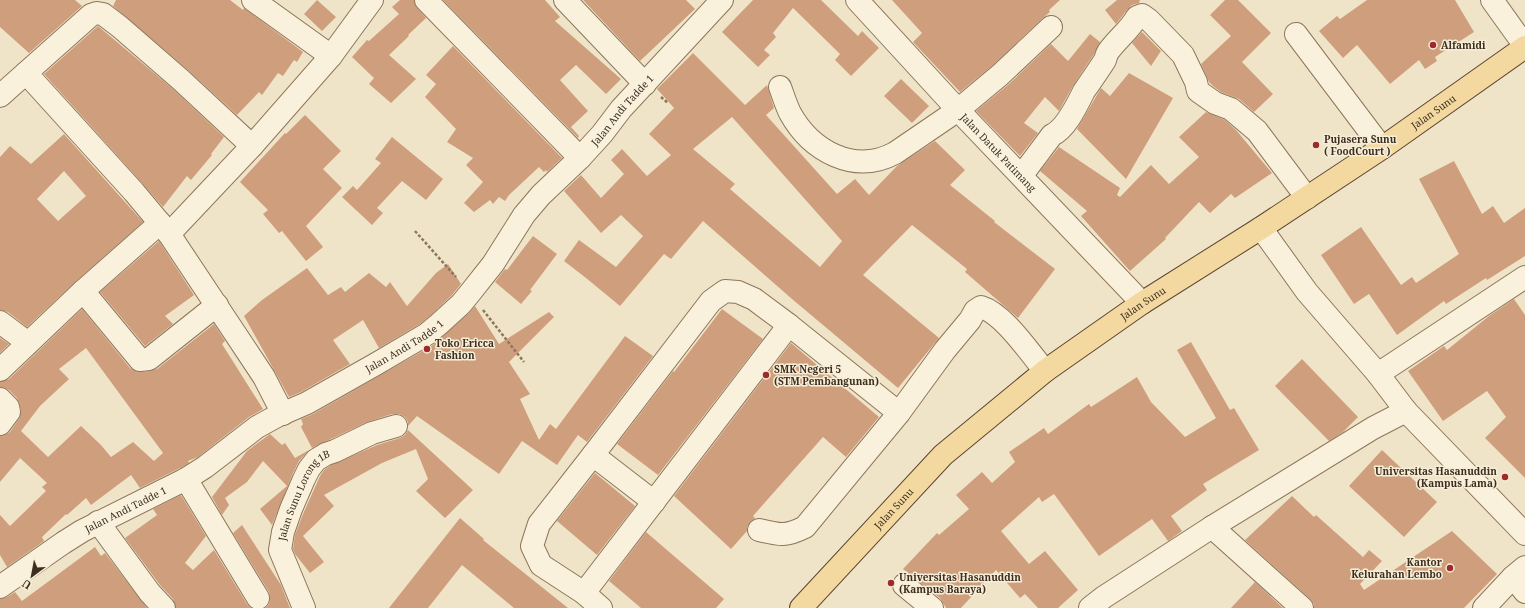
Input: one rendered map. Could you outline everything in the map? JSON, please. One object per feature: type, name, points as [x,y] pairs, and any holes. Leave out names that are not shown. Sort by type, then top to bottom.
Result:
[{"type":"main road","name":"Jalan Sunu","points":[[801,608],[943,455],[1045,371],[1142,303],[1261,228],[1382,148],[1525,47]]},
{"type":"street","points":[[253,0],[331,56]]},
{"type":"street","points":[[0,370],[83,291],[165,228],[252,146],[331,56],[372,0]]},
{"type":"street","points":[[426,0],[580,158]]},
{"type":"street","points":[[564,0],[645,84]]},
{"type":"street","name":"Jalan Datuk Patimang","points":[[857,0],[958,110],[1022,175],[1142,303]]},
{"type":"street","points":[[1492,0],[1525,47]]},
{"type":"street","name":"Jalan Andi Tadde 1","points":[[0,587],[63,543],[98,522],[186,479],[205,467],[257,427],[307,403],[427,334],[461,304],[493,264],[524,215],[541,195],[580,158],[602,134],[621,109],[645,84],[709,4]]},
{"type":"street","points":[[0,96],[91,15],[97,13],[103,14],[175,75],[252,146]]},
{"type":"street","points":[[1022,175],[1052,135],[1064,124],[1079,103],[1109,51],[1124,33],[1128,31],[1137,17],[1142,15],[1149,20],[1183,56],[1196,82],[1198,91],[1215,103],[1237,113],[1250,127],[1257,131],[1307,198]]},
{"type":"street","points":[[780,87],[790,113],[806,134],[829,154],[841,159],[857,162],[885,159],[958,110],[1000,75],[1051,27]]},
{"type":"street","points":[[1296,34],[1382,148]]},
{"type":"street","points":[[26,73],[165,228],[264,377],[283,414]]},
{"type":"street","points":[[1261,228],[1307,292],[1378,374],[1406,411],[1525,534]]},
{"type":"street","points":[[1378,374],[1525,277]]},
{"type":"street","points":[[83,291],[140,360],[149,359],[217,305]]},
{"type":"street","points":[[601,608],[584,593],[541,565],[532,546],[539,524],[594,455],[711,301],[725,291],[738,292],[754,299],[899,413]]},
{"type":"street","points":[[759,530],[782,535],[793,533],[805,527],[899,413],[945,350],[970,320],[975,311],[981,307],[989,310],[1002,319],[1045,371]]},
{"type":"street","points":[[0,322],[28,343]]},
{"type":"street","points":[[584,593],[789,325]]},
{"type":"street","points":[[0,399],[8,407],[9,412],[0,424]]},
{"type":"street","points":[[1090,608],[1104,597],[1212,527],[1373,428],[1406,411]]},
{"type":"street","name":"Jalan Sunu Lorong 1B","points":[[304,608],[280,550],[283,532],[291,509],[309,469],[316,460],[326,454],[372,433],[396,426]]},
{"type":"street","points":[[594,455],[654,502]]},
{"type":"street","points":[[186,479],[258,598]]},
{"type":"street","points":[[98,522],[150,593],[164,608]]},
{"type":"street","points":[[1212,527],[1302,608]]},
{"type":"street","points":[[1484,608],[1521,579]]},
{"type":"street","points":[[904,585],[932,608]]},
{"type":"path","points":[[415,231],[470,293],[524,362]]},
{"type":"building","points":[[0,0],[75,0],[82,6],[29,53],[0,27]]},
{"type":"building","points":[[116,0],[230,0],[243,10],[244,8],[303,52],[297,62],[294,60],[283,76],[278,73],[262,95],[259,92],[237,115],[189,71],[113,6]]},
{"type":"building","points":[[317,0],[336,17],[322,31],[304,14]]},
{"type":"building","points":[[400,0],[414,0],[417,8],[426,18],[389,55],[416,79],[391,103],[369,84],[374,78],[352,57],[367,40],[369,41],[399,14],[392,7]]},
{"type":"building","points":[[443,0],[545,0],[560,17],[555,21],[621,79],[606,94],[576,65],[560,80],[588,111],[571,127],[579,136],[578,138]]},
{"type":"building","points":[[583,0],[686,0],[695,9],[640,61]]},
{"type":"building","points":[[753,0],[821,0],[858,36],[862,31],[879,48],[851,76],[835,60],[840,54],[793,8],[773,33],[776,37],[764,50],[770,55],[758,67],[722,32]]},
{"type":"building","points":[[892,0],[1060,0],[1049,10],[1050,12],[992,66],[960,92],[913,42],[922,33]]},
{"type":"building","points":[[1117,0],[1140,0],[1139,3],[1132,5],[1127,10],[1116,24],[1105,10]]},
{"type":"building","points":[[1225,0],[1238,0],[1271,33],[1242,62],[1273,94],[1254,112],[1239,99],[1221,92],[1213,86],[1209,82],[1201,64],[1231,36],[1210,15]]},
{"type":"building","points":[[1367,0],[1455,0],[1474,32],[1435,57],[1437,61],[1425,69],[1419,60],[1390,84],[1357,45],[1343,58],[1319,31],[1337,16],[1340,19]]},
{"type":"building","points":[[98,26],[173,89],[224,137],[211,154],[212,155],[191,180],[187,176],[163,207],[44,74]]},
{"type":"building","points":[[1142,32],[1161,51],[1151,66],[1132,43]]},
{"type":"building","points":[[1090,34],[1100,42],[1094,54],[1074,84],[1059,111],[1045,97],[1024,123],[1038,133],[1020,156],[976,111],[1009,84],[1051,44],[1068,61]]},
{"type":"building","points":[[453,46],[562,158],[547,172],[546,170],[544,172],[539,167],[509,195],[505,201],[499,197],[493,204],[490,200],[474,212],[464,203],[483,182],[466,165],[473,158],[447,142],[456,129],[425,97],[436,84],[426,75]]},
{"type":"building","points":[[693,53],[745,105],[767,85],[774,108],[766,115],[837,194],[855,179],[869,195],[897,166],[935,141],[965,170],[950,185],[995,221],[994,222],[1055,269],[1018,318],[965,272],[967,269],[912,225],[863,275],[939,338],[898,388],[792,299],[703,221],[671,259],[664,254],[620,306],[564,261],[579,240],[616,267],[643,236],[621,215],[601,233],[564,191],[581,175],[601,198],[624,174],[611,160],[622,149],[647,176],[671,155],[649,134],[674,108],[657,89]],"holes":[[[732,117],[842,241],[820,267],[730,189],[735,184],[693,149]]]},
{"type":"building","points":[[1129,73],[1173,98],[1126,179],[1077,129],[1101,88],[1110,96]]},
{"type":"building","points":[[901,79],[929,106],[912,123],[884,96]]},
{"type":"building","points":[[1206,112],[1225,120],[1236,130],[1272,173],[1235,198],[1231,194],[1210,213],[1199,202],[1165,238],[1166,239],[1130,271],[1081,216],[1087,211],[1040,171],[1059,147],[1120,188],[1117,195],[1120,197],[1151,165],[1169,184],[1199,157],[1179,137]]},
{"type":"building","points":[[305,115],[341,151],[323,169],[342,188],[306,226],[323,247],[306,261],[282,231],[279,233],[263,214],[268,210],[240,182],[285,133],[286,134]]},
{"type":"building","points":[[64,134],[143,222],[27,327],[8,312],[0,310],[0,157],[10,146],[31,164]],"holes":[[[64,171],[86,196],[58,221],[37,199]]]},
{"type":"building","points":[[392,137],[443,179],[426,200],[402,181],[377,208],[383,213],[372,225],[342,197],[353,186],[357,190],[381,163],[375,159]]},
{"type":"building","points":[[1454,161],[1482,214],[1493,206],[1504,223],[1525,208],[1525,256],[1487,280],[1486,278],[1446,304],[1444,301],[1397,335],[1369,294],[1354,304],[1321,255],[1361,227],[1401,285],[1412,277],[1416,283],[1459,254],[1419,179]]},
{"type":"building","points":[[533,236],[557,254],[530,290],[532,291],[521,304],[495,282],[505,269],[507,270]]},
{"type":"building","points":[[159,241],[194,295],[165,316],[173,324],[145,346],[100,292]]},
{"type":"building","points":[[448,264],[461,284],[431,315],[420,324],[379,348],[363,320],[333,340],[350,364],[301,392],[289,397],[244,316],[262,300],[307,268],[328,295],[341,287],[345,292],[369,273],[386,287],[390,282],[407,306],[436,273]]},
{"type":"building","points":[[1514,299],[1525,315],[1525,478],[1485,438],[1506,417],[1487,391],[1443,421],[1408,371],[1444,346],[1447,350],[1489,316]]},
{"type":"building","points":[[475,306],[499,344],[549,312],[554,317],[509,362],[530,394],[520,399],[539,440],[550,424],[556,429],[625,336],[653,356],[587,442],[578,435],[557,465],[522,441],[499,474],[417,416],[408,426],[408,422],[405,417],[399,414],[392,414],[367,422],[312,448],[301,427],[303,424],[301,419],[313,414],[433,345]]},
{"type":"building","points":[[82,309],[130,368],[141,372],[157,369],[214,324],[225,341],[222,344],[263,409],[249,417],[198,457],[188,461],[189,463],[180,468],[140,488],[131,475],[91,505],[86,498],[67,515],[66,514],[42,537],[44,541],[7,567],[0,555],[0,515],[10,526],[46,491],[42,487],[47,483],[20,458],[0,482],[0,436],[10,432],[19,419],[21,410],[17,398],[9,390],[0,387],[0,382],[9,379]],"holes":[[[86,348],[163,453],[154,461],[133,442],[111,457],[81,426],[48,457],[21,431],[40,406],[69,379],[59,369]]]},
{"type":"building","points":[[722,309],[763,339],[658,475],[617,444]]},
{"type":"building","points":[[0,338],[9,344],[0,353]]},
{"type":"building","points":[[1191,342],[1230,410],[1234,408],[1259,450],[1203,484],[1207,490],[1171,516],[1182,531],[1168,541],[1152,519],[1099,556],[1054,494],[1042,502],[1039,497],[1001,531],[1029,564],[1045,551],[1078,590],[1058,608],[1038,608],[1025,594],[1020,598],[996,570],[961,608],[946,608],[940,598],[903,569],[937,533],[939,535],[969,509],[956,495],[982,472],[992,483],[1015,462],[1009,452],[1044,428],[1048,434],[1089,404],[1091,407],[1137,377],[1151,402],[1185,437],[1216,418],[1177,350]]},
{"type":"building","points":[[791,343],[879,417],[846,457],[823,437],[753,516],[755,518],[750,522],[747,527],[747,531],[731,549],[674,496]]},
{"type":"building","points":[[1302,359],[1358,417],[1343,432],[1329,441],[1275,386]]},
{"type":"building","points":[[408,430],[473,490],[445,518],[416,491],[428,479],[416,449],[382,463],[324,495],[334,506],[303,536],[324,562],[310,573],[295,554],[293,549],[295,535],[303,514],[324,470],[331,465],[377,445],[400,438],[405,435]]},
{"type":"building","points":[[270,434],[282,445],[285,443],[295,458],[309,450],[299,461],[293,473],[272,525],[260,509],[287,486],[263,461],[247,482],[225,498],[229,505],[222,515],[212,497],[247,451]]},
{"type":"building","points":[[1382,450],[1437,502],[1404,537],[1349,486]]},
{"type":"building","points":[[595,473],[635,506],[597,555],[557,521]]},
{"type":"building","points":[[181,495],[206,536],[185,563],[193,570],[214,550],[247,604],[251,608],[176,608],[173,599],[160,585],[125,538],[157,515],[153,509]]},
{"type":"building","points":[[1292,496],[1314,517],[1316,515],[1363,557],[1369,550],[1382,561],[1360,584],[1364,590],[1452,531],[1497,574],[1464,608],[1314,608],[1314,604],[1310,599],[1245,540]]},
{"type":"building","points":[[460,518],[484,539],[483,540],[568,608],[514,608],[462,565],[428,608],[389,608]]},
{"type":"building","points":[[242,525],[281,585],[290,608],[265,608],[269,604],[269,592],[233,533]]},
{"type":"building","points":[[646,532],[724,599],[716,608],[641,608],[609,581]]},
{"type":"building","points":[[95,547],[101,556],[105,553],[147,608],[0,608],[0,599],[15,592],[22,601]]},
{"type":"building","points":[[1255,582],[1283,608],[1231,608]]},
{"type":"place","name":"Alfamidi","points":[[1433,45]]},
{"type":"place","name":"Pujasera Sunu ( FoodCourt )","points":[[1316,145]]},
{"type":"place","name":"Toko Ericca Fashion","points":[[427,349]]},
{"type":"place","name":"SMK Negeri 5 (STM Pembangunan)","points":[[766,375]]},
{"type":"place","name":"Universitas Hasanuddin (Kampus Lama)","points":[[1505,477]]},
{"type":"place","name":"Kantor Kelurahan Lembo","points":[[1450,568]]},
{"type":"place","name":"Universitas Hasanuddin (Kampus Baraya)","points":[[891,583]]}]
